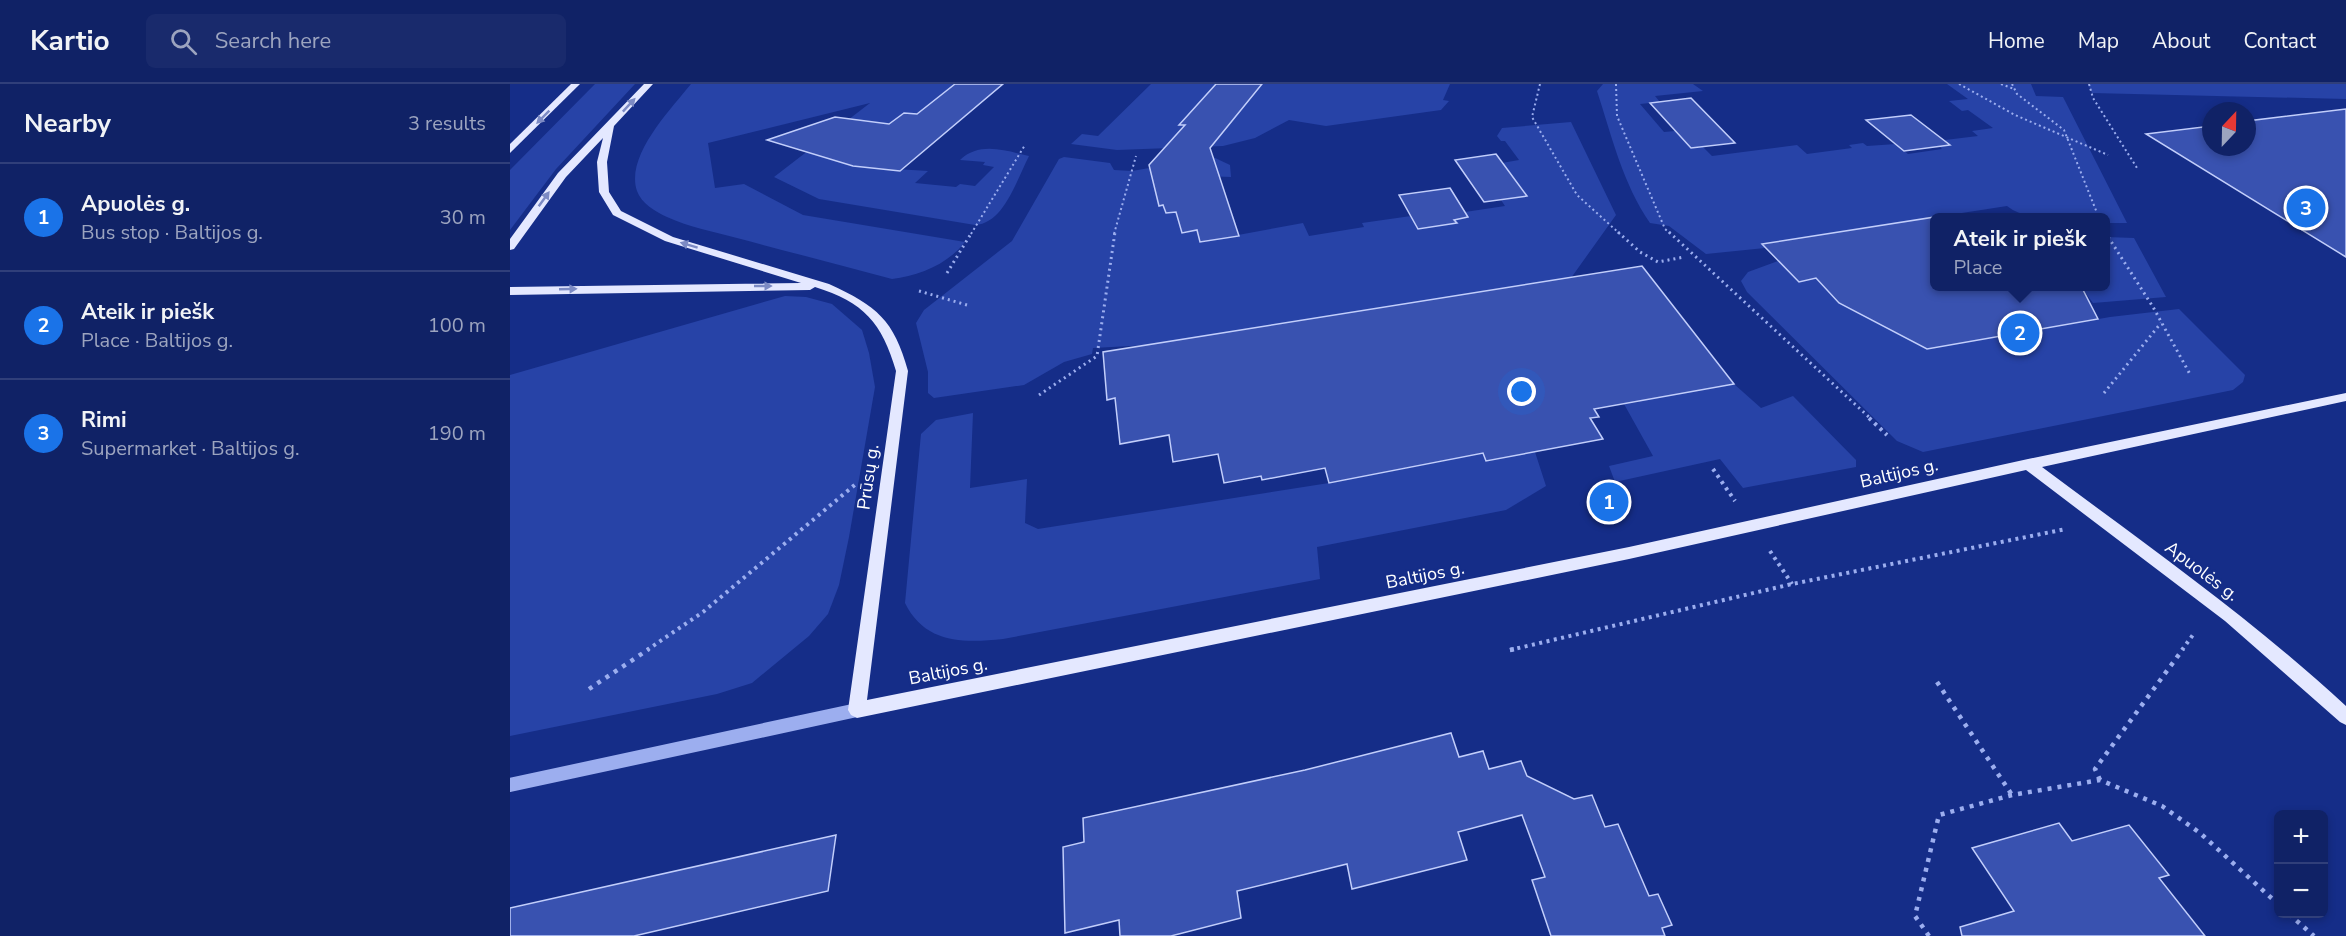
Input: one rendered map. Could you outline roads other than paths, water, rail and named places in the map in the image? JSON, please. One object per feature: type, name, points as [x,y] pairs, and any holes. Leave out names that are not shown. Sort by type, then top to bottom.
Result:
[{"type":"main road","points":[[510,150],[576,84]]},
{"type":"main road","points":[[510,247],[562,175],[649,84]]},
{"type":"main road","name":"Prūsų g.","points":[[609,127],[602,162],[604,192],[617,213],[669,239],[825,286],[878,315],[894,339],[902,370],[857,710]]},
{"type":"main road","name":"Prūsų g.","points":[[510,291],[825,286]]},
{"type":"main road","name":"Baltijos g.","points":[[857,710],[1618,555],[2028,464],[2346,397]]},
{"type":"main road","name":"Apuolės g.","points":[[2028,464],[2231,618],[2313,684],[2346,717]]},
{"type":"street","name":"Baltijos g.","points":[[510,785],[857,710]]},
{"type":"place","name":"Rimi","points":[[2306,208]]},
{"type":"place","name":"Ateik ir piešk","points":[[2020,333]]},
{"type":"place","name":"Apuolės g.","points":[[1609,502]]}]
